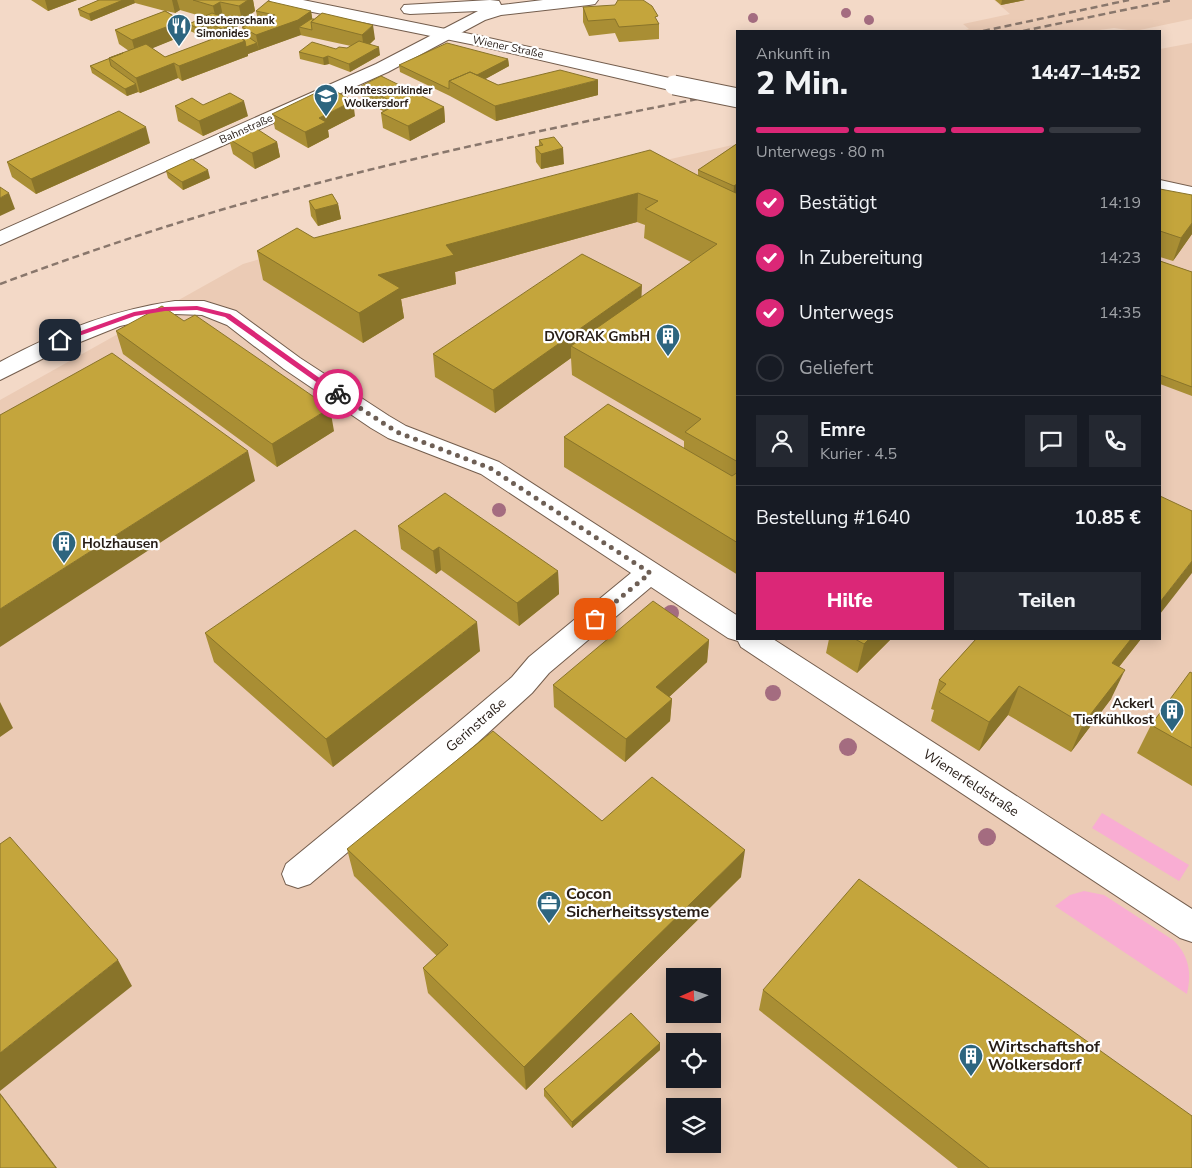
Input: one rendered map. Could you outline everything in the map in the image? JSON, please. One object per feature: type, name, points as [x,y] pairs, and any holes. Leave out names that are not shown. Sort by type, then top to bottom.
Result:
[{"type":"street","name":"Wiener Straße","points":[[278,0],[480,41],[736,98]]},
{"type":"street","name":"Bahnstraße","points":[[0,238],[382,68],[479,16],[500,10],[589,0]]},
{"type":"street","name":"Bahnstraße","points":[[410,9],[484,4],[517,8]]},
{"type":"street","points":[[480,41],[517,8]]},
{"type":"street","points":[[1161,186],[1192,193]]},
{"type":"street","points":[[0,372],[60,340],[134,314],[165,309],[197,308],[228,316],[280,355],[380,422],[397,432],[490,468],[736,629]]},
{"type":"street","name":"Gerinstraße","points":[[298,874],[465,735],[522,685],[539,666],[650,573]]},
{"type":"street","name":"Wienerfeldstraße","points":[[753,640],[1192,927]]},
{"type":"shaded area","points":[[994,0],[1192,0],[1192,19],[1140,30],[1114,28],[1099,30],[966,30],[969,29],[963,24],[1010,14]]},
{"type":"shaded area","points":[[1192,43],[1192,1168],[0,1168],[0,400],[243,264],[383,224],[736,144],[736,640],[1161,640],[1161,49]]},
{"type":"shaded area","points":[[1102,813],[1189,865],[1179,881],[1092,828]]},
{"type":"shaded area","points":[[1084,891],[1104,895],[1173,940],[1183,952],[1188,965],[1187,994],[1055,906],[1070,895]]},
{"type":"building","points":[[99,0],[123,0],[89,14],[78,9]]},
{"type":"building","points":[[193,0],[248,0],[239,6],[220,2],[213,6]]},
{"type":"building","points":[[618,0],[643,0],[652,6],[658,16],[655,17],[659,24],[619,27],[615,19],[588,21],[583,7],[615,5]]},
{"type":"building","points":[[268,1],[311,11],[298,20],[256,35],[242,27],[275,15],[256,11]]},
{"type":"building","points":[[165,11],[182,21],[132,40],[115,30]]},
{"type":"building","points":[[212,13],[237,22],[222,29],[208,23],[197,28],[189,24]]},
{"type":"building","points":[[322,13],[373,25],[362,35],[311,22]]},
{"type":"building","points":[[314,19],[311,22],[312,30],[299,27]]},
{"type":"building","points":[[231,32],[245,41],[179,66],[174,63],[136,78],[109,58],[146,44],[165,57]]},
{"type":"building","points":[[244,34],[257,43],[246,47],[245,41],[238,36]]},
{"type":"building","points":[[359,41],[379,47],[349,64],[328,56],[323,58],[299,52],[312,42],[336,49],[339,47],[347,48]]},
{"type":"building","points":[[447,43],[508,59],[477,75],[470,72],[449,81],[449,89],[399,65]]},
{"type":"building","points":[[109,58],[111,66],[136,84],[125,89],[90,66]]},
{"type":"building","points":[[560,70],[598,80],[495,106],[449,81],[470,72],[498,85]]},
{"type":"building","points":[[381,76],[444,107],[408,126],[381,113],[397,104],[361,86]]},
{"type":"building","points":[[328,87],[353,101],[319,118],[326,122],[305,132],[272,114]]},
{"type":"building","points":[[230,93],[244,101],[199,121],[175,106],[192,98],[203,105]]},
{"type":"building","points":[[119,111],[146,127],[31,179],[7,162]]},
{"type":"building","points":[[254,127],[277,142],[252,153],[229,139]]},
{"type":"building","points":[[554,137],[563,148],[541,154],[535,147],[543,145],[539,140]]},
{"type":"building","points":[[736,144],[736,184],[734,186],[698,170]]},
{"type":"building","points":[[650,150],[736,193],[736,461],[685,432],[701,419],[571,346],[717,244],[645,209],[658,201],[638,193],[446,245],[454,255],[378,275],[400,288],[359,313],[257,251],[297,228],[314,238]]},
{"type":"building","points":[[192,159],[208,170],[182,182],[166,171]]},
{"type":"building","points":[[0,187],[9,193],[0,198]]},
{"type":"building","points":[[1161,189],[1192,195],[1192,223],[1181,238],[1161,231]]},
{"type":"building","points":[[332,194],[338,204],[315,210],[309,201]]},
{"type":"building","points":[[582,254],[642,285],[493,390],[433,354]]},
{"type":"building","points":[[1161,261],[1192,272],[1192,387],[1161,375]]},
{"type":"building","points":[[162,306],[184,321],[195,315],[330,408],[272,444],[116,331]]},
{"type":"building","name":"Holzhausen","points":[[112,353],[248,451],[0,609],[0,415]]},
{"type":"building","points":[[608,404],[732,476],[736,473],[736,542],[564,437]]},
{"type":"building","points":[[445,493],[558,571],[517,603],[439,547],[433,551],[398,526]]},
{"type":"building","points":[[1161,496],[1192,511],[1192,561],[1161,601]]},
{"type":"building","points":[[355,530],[477,622],[326,739],[205,633]]},
{"type":"building","points":[[653,601],[709,640],[656,687],[672,699],[626,739],[553,685]]},
{"type":"building","points":[[857,640],[868,640],[864,644]]},
{"type":"building","points":[[975,640],[1130,640],[1112,663],[1125,670],[1083,724],[1019,686],[989,722],[939,692],[946,684],[939,680]]},
{"type":"building","points":[[1190,672],[1192,673],[1192,748],[1151,725]]},
{"type":"building","name":"Cocon Sicherheitssysteme","points":[[493,731],[602,821],[652,777],[745,850],[524,1067],[423,968],[448,945],[347,849]]},
{"type":"building","points":[[10,837],[118,960],[0,1053],[0,844]]},
{"type":"building","name":"Wirtschaftshof Wolkersdorf","points":[[859,879],[1192,1116],[1192,1168],[989,1168],[763,990]]},
{"type":"building","points":[[631,1013],[660,1043],[572,1122],[544,1089]]},
{"type":"building","points":[[0,1094],[56,1168],[0,1168]]},
{"type":"railway","points":[[988,30],[1129,0]]},
{"type":"railway","points":[[1028,30],[1172,0]]},
{"type":"railway","points":[[0,284],[168,226],[328,180],[503,139],[736,91]]},
{"type":"way so far","points":[[338,394],[397,432],[490,468],[650,573],[595,619]]},
{"type":"place","name":"Buschenschank Simonides","points":[[179,47]]},
{"type":"place","name":"Montessorikinder Wolkersdorf","points":[[326,117]]},
{"type":"place","name":"DVORAK GmbH","points":[[668,357]]},
{"type":"place","name":"Holzhausen","points":[[64,564]]},
{"type":"place","name":"Ackerl Tiefkühlkost","points":[[1172,732]]},
{"type":"place","name":"Cocon Sicherheitssysteme","points":[[549,924]]},
{"type":"place","name":"Wirtschaftshof Wolkersdorf","points":[[971,1077]]},
{"type":"route","points":[[60,340],[134,314],[165,309],[197,308],[228,316],[280,355],[338,394]]}]
